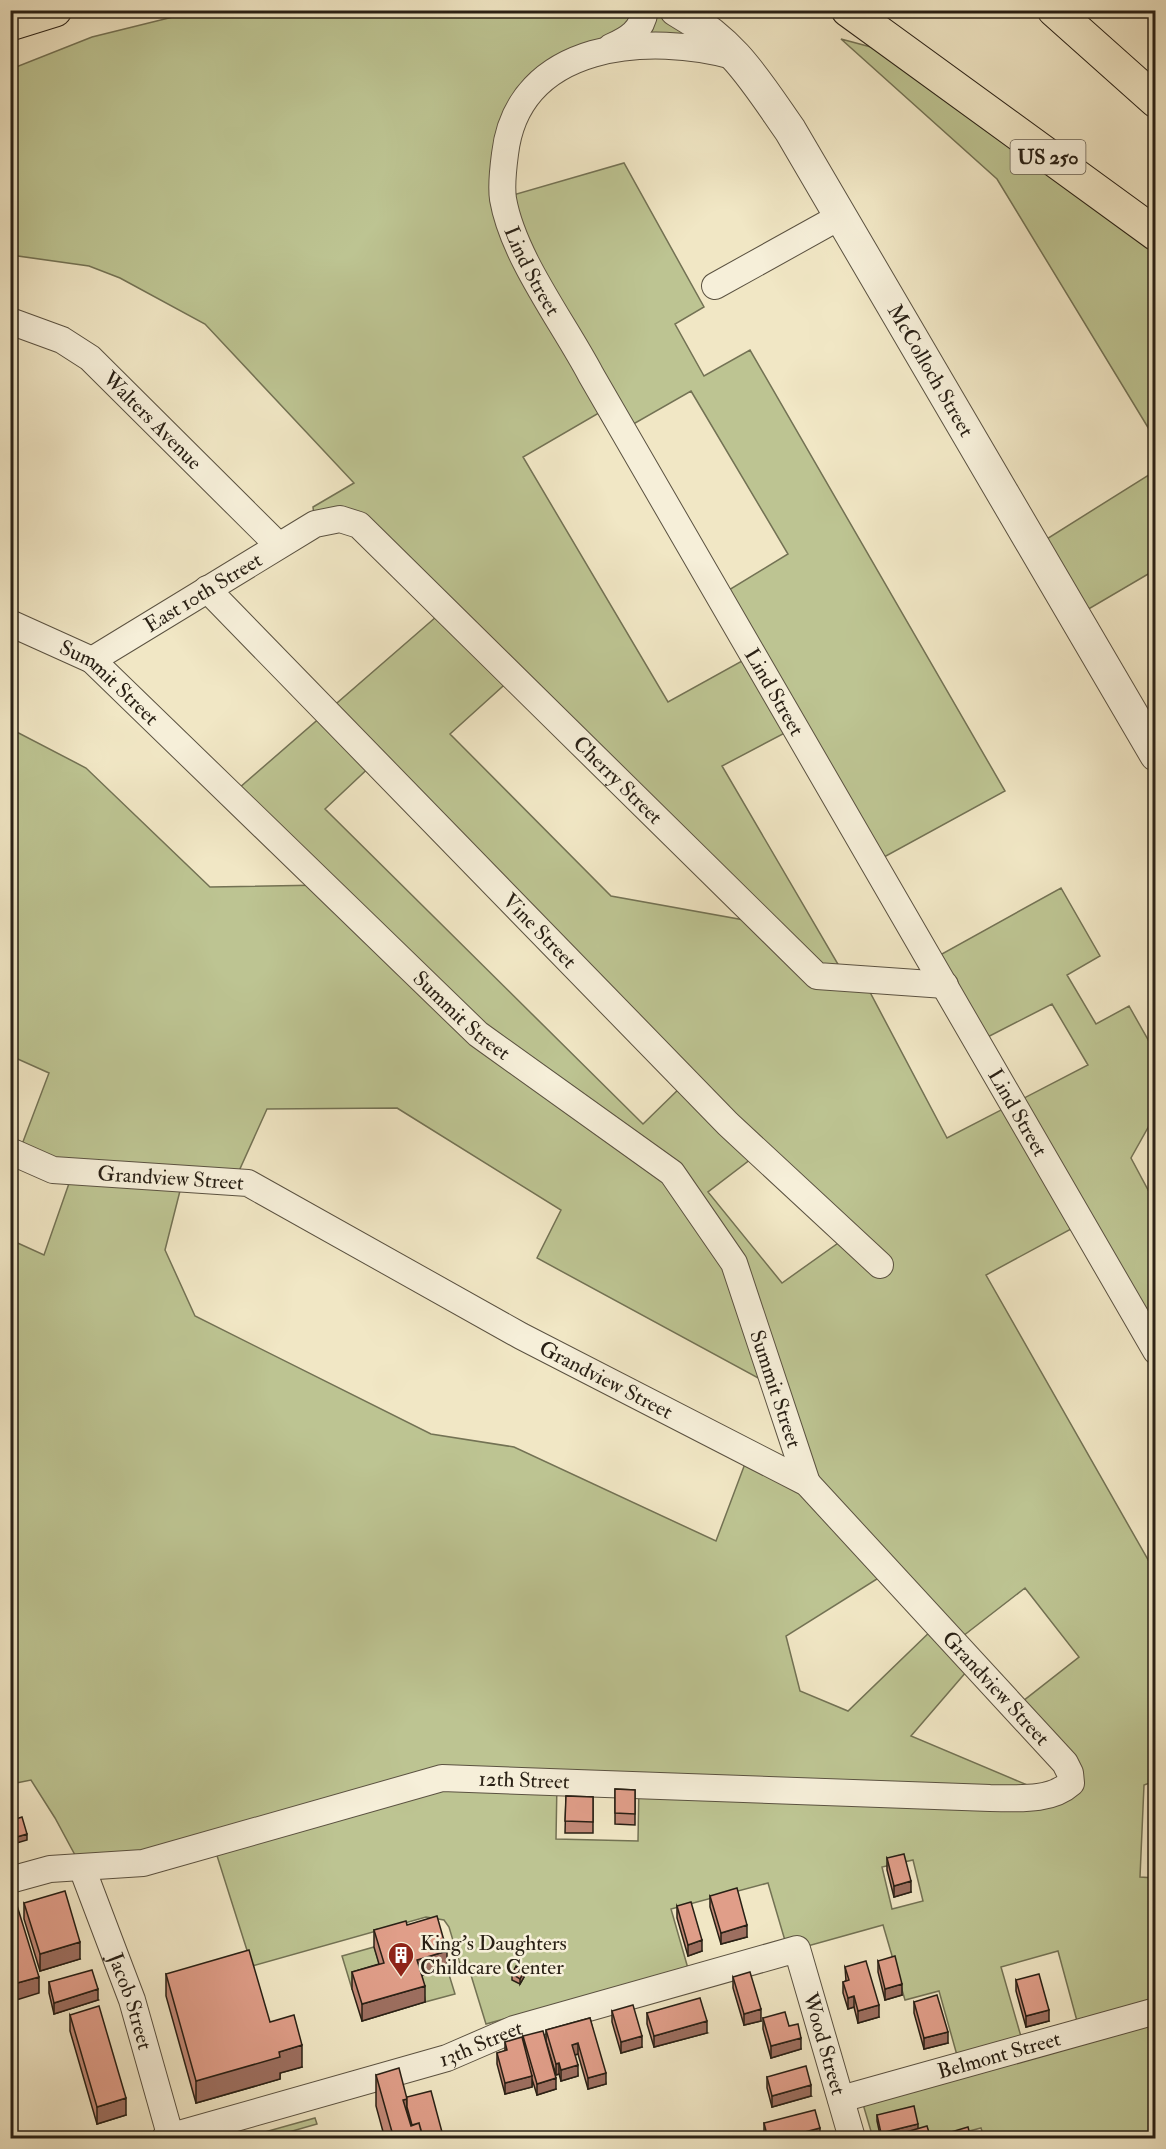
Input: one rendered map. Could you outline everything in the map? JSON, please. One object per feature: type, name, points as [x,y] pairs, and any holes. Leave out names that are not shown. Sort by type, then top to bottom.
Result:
[{"type":"highway","points":[[10,14],[17,10]]},
{"type":"highway","points":[[10,24],[55,10]]},
{"type":"highway","points":[[1054,10],[1155,101]]},
{"type":"highway","name":"US 250","points":[[856,15],[941,80],[1155,234]]},
{"type":"street","name":"Lind Street","points":[[645,10],[644,21],[629,39],[565,64],[541,81],[515,116],[507,140],[503,176],[503,199],[511,230],[591,375],[1155,1351]]},
{"type":"street","name":"McColloch Street","points":[[676,10],[722,41],[738,58],[790,130],[1155,755]]},
{"type":"street","name":"Lind Street","points":[[601,51],[637,46],[675,46],[707,48],[738,58]]},
{"type":"street","points":[[715,286],[841,216]]},
{"type":"street","name":"Walters Avenue","points":[[10,321],[62,340],[90,358],[278,545]]},
{"type":"street","name":"Cherry Street","points":[[315,524],[340,519],[359,525],[817,976],[945,985]]},
{"type":"street","name":"East 10th Street","points":[[93,660],[315,524]]},
{"type":"street","name":"Vine Street","points":[[207,589],[728,1124],[880,1265]]},
{"type":"street","name":"Summit Street","points":[[10,623],[93,660],[478,1034],[672,1173],[734,1263],[807,1483]]},
{"type":"street","name":"Grandview Street","points":[[10,1151],[53,1170],[248,1183],[521,1336],[807,1483],[1065,1763],[1070,1773],[1071,1783],[1062,1791],[1051,1795]]},
{"type":"street","name":"12th Street","points":[[10,1881],[50,1869],[143,1863],[442,1778],[979,1797],[1051,1795]]},
{"type":"street","name":"Jacob Street","points":[[82,1868],[132,2000],[169,2138]]},
{"type":"street","name":"13th Street","points":[[169,2138],[447,2058],[514,2029],[797,1949]]},
{"type":"street","name":"Wood Street","points":[[797,1949],[852,2139]]},
{"type":"street","name":"Belmont Street","points":[[841,2099],[1155,2011]]},
{"type":"green space","points":[[676,10],[722,41],[617,49],[526,99],[503,198],[624,163],[704,307],[675,324],[704,376],[750,350],[1005,791],[875,862],[796,727],[722,766],[846,978],[863,979],[947,1138],[1088,1065],[1052,1004],[978,1042],[931,960],[1061,888],[1100,956],[1067,975],[1096,1024],[1129,1006],[1155,1052],[1155,1115],[1131,1158],[1155,1203],[1155,1351],[1082,1223],[986,1275],[1155,1572],[1155,1781],[1144,1785],[1140,1877],[1155,1878],[1155,2138],[984,2138],[981,2128],[943,2138],[873,2138],[860,2094],[960,2066],[939,1991],[905,2000],[883,1925],[797,1949],[786,1944],[768,1883],[671,1909],[691,1979],[555,2005],[486,2024],[470,1972],[463,1974],[449,1927],[444,1920],[426,1917],[252,1966],[213,1843],[82,1868],[31,1780],[11,1784],[11,1240],[44,1255],[73,1172],[18,1155],[49,1073],[11,1056],[11,729],[86,768],[210,887],[324,885],[231,795],[444,610],[359,525],[315,524],[313,507],[354,483],[205,324],[120,278],[89,266],[11,255],[11,69],[92,37],[197,11]],"holes":[[[691,391],[788,554],[719,596],[753,655],[668,702],[523,457],[609,407],[623,430]],[[513,677],[761,923],[611,896],[450,734]],[[375,762],[686,1082],[643,1124],[325,809]],[[397,1108],[561,1210],[537,1258],[775,1387],[806,1483],[749,1453],[716,1541],[514,1447],[431,1434],[195,1316],[165,1250],[183,1179],[234,1182],[267,1109]],[[759,1153],[848,1236],[782,1283],[708,1192]],[[888,1572],[937,1625],[848,1711],[800,1691],[786,1636]],[[1025,1588],[1079,1657],[1014,1708],[1071,1783],[1051,1795],[911,1736],[973,1664],[954,1643]],[[557,1781],[639,1784],[638,1841],[556,1839]],[[913,1860],[923,1901],[892,1909],[882,1867]],[[1058,1951],[1080,2032],[1024,2047],[1001,1967]]]},
{"type":"green space","points":[[841,39],[912,58],[1155,234],[1155,439],[997,179]]},
{"type":"green space","points":[[1155,471],[1155,570],[1075,617],[1034,547]]},
{"type":"green space","points":[[374,1947],[384,1979],[352,1989],[342,1956]]},
{"type":"green space","points":[[447,1968],[455,1994],[425,2002],[417,1977]]},
{"type":"green space","points":[[315,2118],[317,2124],[268,2138],[243,2138]]},
{"type":"building","points":[[615,1789],[635,1790],[635,1814],[615,1813]]},
{"type":"building","points":[[566,1796],[593,1797],[593,1822],[565,1821]]},
{"type":"building","points":[[22,1817],[27,1834],[10,1839],[10,1821]]},
{"type":"building","points":[[904,1854],[911,1881],[894,1886],[887,1858]]},
{"type":"building","points":[[737,1888],[747,1925],[721,1933],[710,1896]]},
{"type":"building","points":[[65,1891],[80,1942],[40,1954],[24,1903]]},
{"type":"building","points":[[15,1899],[39,1977],[10,1985],[10,1900]]},
{"type":"building","points":[[691,1902],[702,1940],[688,1945],[677,1906]]},
{"type":"building","name":"King's Daughters Childcare Center","points":[[437,1916],[447,1951],[417,1960],[425,1986],[362,2004],[352,1972],[384,1963],[374,1930],[406,1921],[407,1925]]},
{"type":"building","points":[[249,1950],[270,2022],[294,2015],[302,2045],[279,2052],[280,2057],[196,2081],[166,1974]]},
{"type":"building","points":[[895,1956],[902,1984],[885,1989],[878,1961]]},
{"type":"building","points":[[866,1961],[879,2005],[858,2011],[854,1996],[848,1998],[843,1982],[849,1980],[845,1967]]},
{"type":"building","points":[[516,1966],[524,1971],[520,1979],[512,1974]]},
{"type":"building","points":[[92,1970],[98,1989],[54,2003],[49,1982]]},
{"type":"building","points":[[750,1972],[761,2009],[744,2014],[733,1977]]},
{"type":"building","points":[[1039,1974],[1049,2010],[1026,2016],[1016,1980]]},
{"type":"building","points":[[937,1995],[948,2032],[924,2038],[914,2002]]},
{"type":"building","points":[[700,1998],[707,2021],[654,2036],[647,2013]]},
{"type":"building","points":[[633,2005],[642,2036],[621,2042],[612,2011]]},
{"type":"building","points":[[99,2006],[126,2098],[97,2107],[70,2015]]},
{"type":"building","points":[[785,2012],[789,2026],[798,2024],[801,2038],[771,2046],[763,2018]]},
{"type":"building","points":[[590,2018],[606,2073],[588,2078],[578,2043],[572,2045],[578,2065],[561,2070],[559,2063],[556,2064],[546,2030]]},
{"type":"building","points":[[543,2031],[556,2078],[537,2084],[523,2036]]},
{"type":"building","points":[[522,2037],[532,2076],[505,2083],[497,2053],[507,2050],[505,2042]]},
{"type":"building","points":[[806,2066],[811,2085],[772,2096],[767,2077]]},
{"type":"building","points":[[399,2068],[407,2099],[403,2100],[411,2126],[419,2123],[423,2139],[394,2139],[376,2075]]},
{"type":"building","points":[[431,2091],[442,2132],[423,2137],[419,2123],[412,2125],[407,2097]]},
{"type":"building","points":[[914,2106],[918,2124],[881,2133],[877,2115]]},
{"type":"building","points":[[815,2110],[820,2128],[778,2139],[768,2139],[764,2123]]},
{"type":"building","points":[[927,2126],[931,2139],[882,2139]]},
{"type":"building","points":[[968,2127],[971,2139],[942,2139],[941,2135]]},
{"type":"place","name":"King's Daughters Childcare Center","points":[[401,1978]]}]
